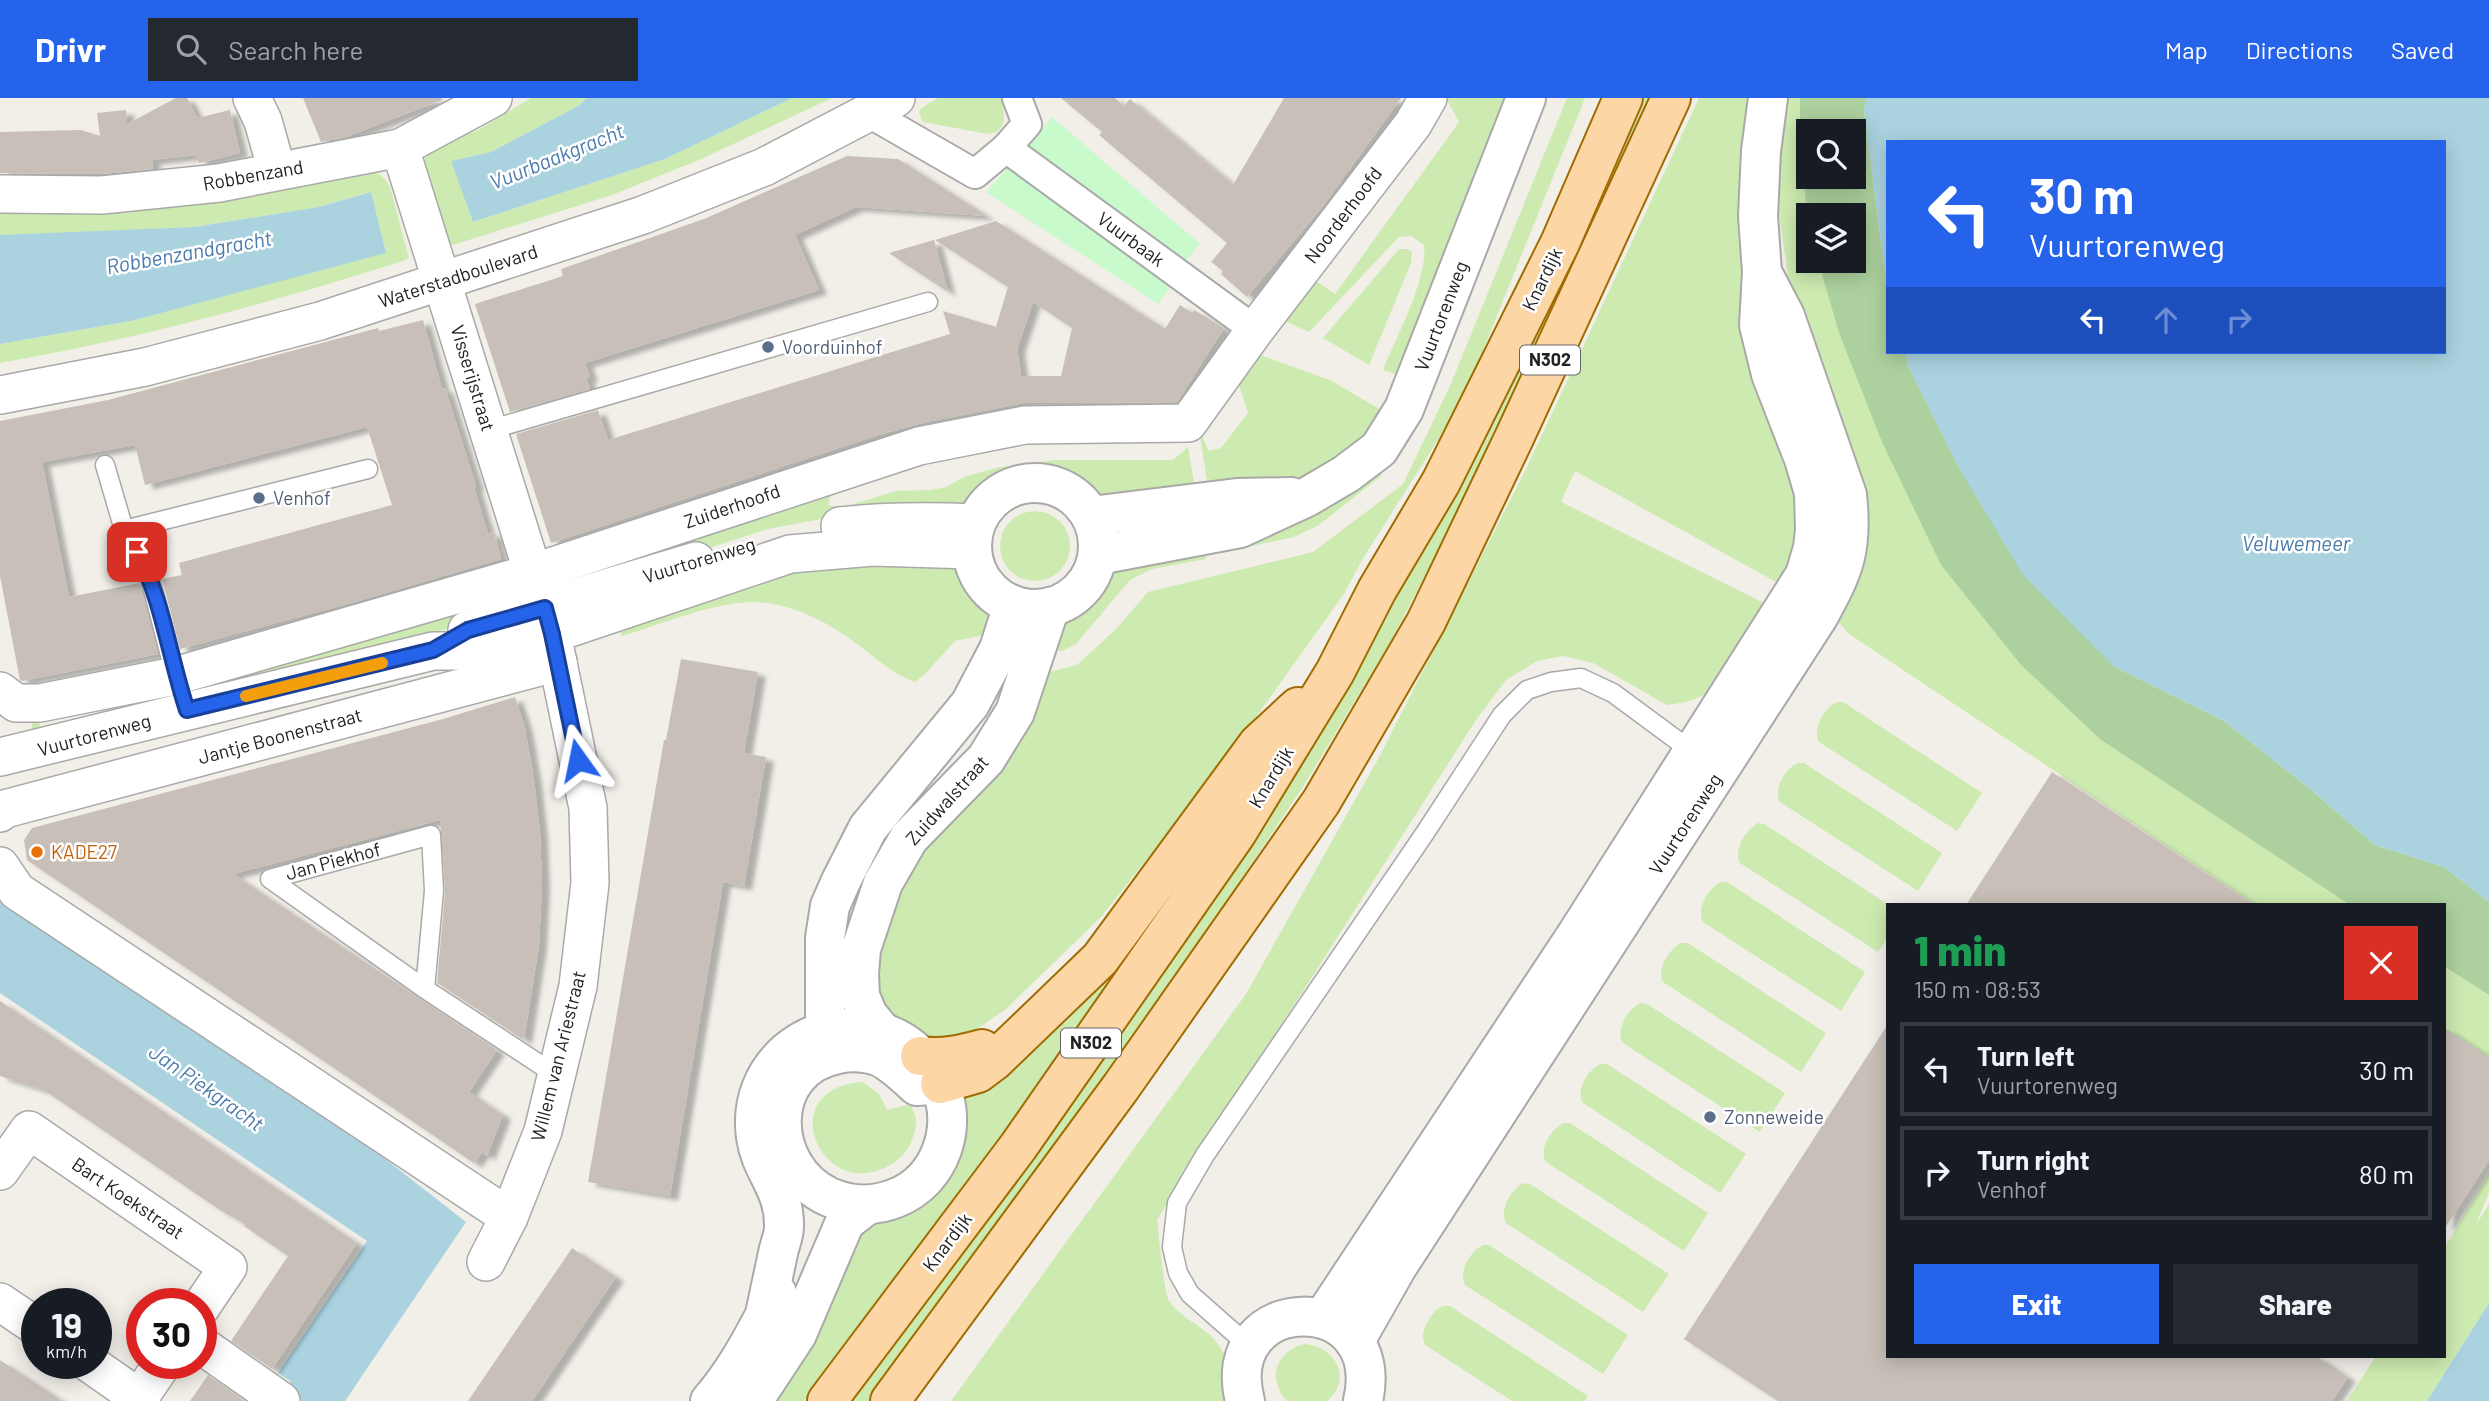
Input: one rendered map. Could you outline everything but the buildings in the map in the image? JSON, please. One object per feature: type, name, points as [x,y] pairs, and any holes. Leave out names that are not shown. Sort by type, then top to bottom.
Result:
[{"type":"main road","name":"Knardijk","points":[[827,1401],[1018,1147],[1229,845],[1335,671],[1377,590],[1441,482],[1560,243],[1623,98]]},
{"type":"main road","name":"N302","points":[[894,1398],[1121,1087],[1321,802],[1426,622],[1671,98]]},
{"type":"main road","name":"N302","points":[[930,1070],[936,1058],[953,1057],[989,1047],[1023,1033],[1100,959],[1258,744],[1335,671]]},
{"type":"street","points":[[252,98],[263,121],[276,171]]},
{"type":"street","name":"Robbenzand","points":[[0,194],[102,195],[219,183],[400,148],[493,98]]},
{"type":"street","points":[[882,106],[975,174],[1006,148],[1027,124],[1017,98]]},
{"type":"street","name":"Noorderhoofd","points":[[1255,330],[1413,124],[1428,98]]},
{"type":"street","name":"Vuurtorenweg","points":[[1098,555],[1240,528],[1307,497],[1346,474],[1379,449],[1404,409],[1526,98]]},
{"type":"street","name":"Vuurtorenweg","points":[[1323,1318],[1577,934],[1705,762],[1818,618],[1841,576],[1848,551],[1850,522],[1847,495],[1784,316],[1762,272],[1758,216],[1761,151],[1768,98]]},
{"type":"street","name":"Waterstadboulevard","points":[[0,395],[145,367],[320,321],[443,281],[656,211],[764,167],[882,106]]},
{"type":"street","name":"Visserijstraat","points":[[400,148],[552,635]]},
{"type":"street","name":"Vuurbaak","points":[[1006,148],[1255,330]]},
{"type":"street","name":"Zuiderhoofd","points":[[175,676],[532,573],[919,446],[1025,425],[1188,423],[1255,330]]},
{"type":"street","points":[[1045,483],[1072,494],[1091,516],[1097,535],[1098,555],[1089,578],[1072,597],[1031,606],[992,593],[978,573],[974,537],[991,499],[1016,485],[1045,483]]},
{"type":"street","name":"Vuurtorenweg","points":[[1091,516],[1237,498],[1307,497]]},
{"type":"street","name":"Vuurtorenweg","points":[[0,757],[433,650],[468,630],[552,635],[789,532],[871,522],[974,537]]},
{"type":"street","points":[[813,1045],[825,938],[835,894],[868,828],[970,704],[999,649],[1031,606]]},
{"type":"street","name":"Zuidwalstraat","points":[[882,1032],[868,1015],[860,996],[859,974],[861,949],[883,883],[909,838],[986,759],[1016,712],[1031,606]]},
{"type":"street","name":"Jantje Boonenstraat","points":[[1,812],[552,635]]},
{"type":"street","name":"Willem van Ariestraat","points":[[486,1262],[509,1217],[543,1130],[578,986],[590,883],[588,808],[552,635]]},
{"type":"street","points":[[0,691],[16,703],[40,703],[175,676]]},
{"type":"street","name":"Vuurtorenweg","points":[[1354,1341],[1705,762]]},
{"type":"street","points":[[4,882],[509,1217]]},
{"type":"street","points":[[847,1027],[882,1032],[909,1046],[930,1070],[947,1111],[948,1126],[940,1156],[911,1191],[867,1205],[851,1204],[829,1197],[809,1185],[787,1179],[759,1153],[755,1118],[757,1101],[771,1068],[782,1055],[813,1045],[847,1027]]},
{"type":"street","points":[[813,1045],[830,1055],[846,1052],[878,1056],[892,1064],[917,1086],[930,1070]]},
{"type":"street","name":"Bart Koekstraat","points":[[0,1171],[29,1130],[229,1267],[214,1288]]},
{"type":"street","points":[[710,1401],[727,1382],[765,1315],[784,1230],[782,1204],[787,1179]]},
{"type":"street","points":[[753,1401],[797,1335],[845,1222],[867,1205]]},
{"type":"street","points":[[0,1302],[21,1317]]},
{"type":"street","points":[[1245,1401],[1240,1385],[1242,1365],[1249,1346],[1257,1335],[1281,1319],[1294,1316],[1323,1318],[1340,1327],[1354,1341],[1366,1370],[1363,1401]]},
{"type":"street","points":[[217,1356],[279,1400]]},
{"type":"street","points":[[112,1379],[139,1398],[152,1379]]},
{"type":"lane","points":[[489,430],[928,302]]},
{"type":"lane","points":[[105,465],[124,530],[149,574],[175,676],[187,710]]},
{"type":"lane","points":[[124,530],[368,469]]},
{"type":"lane","points":[[1249,1346],[1190,1294],[1178,1273],[1172,1247],[1177,1203],[1205,1155],[1425,833],[1502,715],[1527,690],[1551,682],[1581,678],[1613,693],[1705,762]]},
{"type":"lane","name":"Jan Piekhof","points":[[425,989],[434,891],[431,835],[270,879],[425,989],[556,1074]]},
{"type":"green space","points":[[531,98],[586,98],[580,105],[491,152],[452,161],[473,222],[665,159],[792,98],[832,98],[699,160],[612,195],[453,245],[449,243],[425,168],[425,156],[437,146],[480,129]]},
{"type":"green space","points":[[938,98],[1002,98],[1004,121],[999,129],[988,134],[923,122],[919,113],[921,108]]},
{"type":"green space","points":[[1446,98],[1515,98],[1406,377],[1371,436],[1311,475],[1209,493],[1199,430],[1209,451],[1221,448],[1248,413],[1237,379],[1255,353],[1332,381],[1381,410],[1398,375],[1383,370],[1416,291],[1424,259],[1424,245],[1411,236],[1399,237],[1309,332],[1280,319],[1310,277],[1335,294],[1459,122]]},
{"type":"green space","points":[[1567,98],[1585,98],[1463,400],[1362,560],[1344,594],[1224,762],[1101,917],[1006,1009],[961,1040],[927,1041],[899,1026],[873,988],[876,927],[920,846],[1041,674],[1077,665],[1117,628],[1148,592],[1313,552],[1403,484],[1450,386]]},
{"type":"green space","points":[[1639,98],[1657,98],[1547,341],[1392,639],[1303,787],[1126,1051],[869,1401],[846,1401],[1113,1040]]},
{"type":"green space","points":[[1699,98],[1751,98],[1807,496],[1787,588],[1575,471],[1561,502],[1774,608],[1730,679],[1705,695],[1667,705],[1593,663],[1563,656],[1537,661],[1506,680],[1476,720],[1157,1220],[1169,1301],[1217,1342],[1231,1375],[1233,1401],[951,1401],[1246,994],[1378,759],[1526,469]]},
{"type":"green space","points":[[1784,98],[1801,98],[1802,119],[1796,119],[1796,189],[1806,189],[1807,203],[1796,203],[1796,273],[1822,273],[1839,333],[1941,565],[2021,665],[2101,740],[2347,903],[2253,903],[1849,634],[1832,615],[1778,207],[1778,154]]},
{"type":"green space","points":[[1800,98],[1867,98],[1865,119],[1800,119]]},
{"type":"green space","points":[[1052,117],[1200,244],[1184,263],[1025,150]]},
{"type":"green space","points":[[1866,126],[1886,273],[1886,354],[1906,354],[1909,368],[2113,666],[2224,721],[2309,788],[2375,845],[2444,867],[2489,902],[2489,995],[2446,968],[2446,903],[2347,903],[2101,740],[2021,665],[1941,565],[1882,442],[1839,333],[1822,273],[1866,273],[1866,203],[1806,203],[1804,189],[1866,189]]},
{"type":"green space","points":[[1012,163],[1173,284],[1158,304],[986,192]]},
{"type":"green space","points":[[363,170],[379,174],[390,187],[409,258],[203,319],[0,363],[0,344],[131,321],[386,252],[370,192],[319,207],[194,227],[12,236],[0,235],[0,214],[108,209]]},
{"type":"green space","points":[[1399,249],[1412,252],[1411,263],[1369,365],[1323,338]]},
{"type":"green space","points":[[1188,447],[1196,495],[1095,500],[1074,481],[1056,473],[1029,470],[988,485],[974,500],[959,509],[848,514],[768,529],[602,582],[599,570],[814,501],[814,489],[835,482],[828,505],[841,508],[896,491],[946,487],[964,477],[1000,467],[1055,460],[1173,460]]},
{"type":"green space","points":[[1375,466],[1382,473],[1381,476],[1319,525],[1294,537],[1220,553],[1218,539]]},
{"type":"green space","points":[[1028,511],[1042,511],[1055,517],[1064,526],[1070,546],[1068,559],[1060,571],[1042,581],[1028,581],[1015,575],[1006,566],[1000,553],[1000,539],[1006,526],[1015,517]]},
{"type":"green space","points":[[1204,544],[1206,559],[1152,569],[1130,580],[1076,644],[1062,651],[1044,649],[1055,627],[1068,612],[1089,600],[1104,579],[1120,564]]},
{"type":"green space","points":[[821,560],[949,562],[968,580],[984,602],[989,621],[985,635],[955,641],[915,682],[895,672],[823,622],[777,605],[753,602],[720,606],[622,636],[615,621]]},
{"type":"green space","points":[[504,600],[504,614],[33,739],[31,718],[37,717],[41,728]]},
{"type":"green space","points":[[1837,702],[1843,702],[1982,793],[1957,831],[1819,742],[1817,731],[1820,719]]},
{"type":"green space","points":[[1798,763],[1804,763],[1942,853],[1918,891],[1780,802],[1779,786],[1789,770]]},
{"type":"green space","points":[[1758,823],[1764,824],[1886,903],[1886,940],[1878,952],[1740,863],[1739,846],[1749,830]]},
{"type":"green space","points":[[1221,828],[964,1189],[804,1401],[769,1401],[842,1253],[867,1226],[893,1214],[956,1092]]},
{"type":"green space","points":[[1721,882],[1727,882],[1865,972],[1841,1011],[1703,922],[1701,911],[1704,899]]},
{"type":"green space","points":[[1681,943],[1688,943],[1826,1033],[1801,1072],[1663,982],[1662,966],[1672,950]]},
{"type":"green space","points":[[2446,968],[2489,995],[2489,1060],[2446,1031]]},
{"type":"green space","points":[[1640,1003],[1647,1004],[1785,1093],[1760,1132],[1623,1043],[1621,1026],[1631,1010]]},
{"type":"green space","points":[[1601,1064],[1607,1064],[1746,1154],[1720,1193],[1583,1103],[1581,1093],[1584,1081]]},
{"type":"green space","points":[[863,1082],[879,1094],[887,1110],[911,1104],[916,1125],[909,1146],[900,1158],[873,1172],[850,1172],[831,1161],[818,1144],[813,1124],[818,1105],[834,1089]]},
{"type":"green space","points":[[1564,1123],[1570,1123],[1708,1213],[1684,1251],[1546,1162],[1544,1151],[1547,1140]]},
{"type":"green space","points":[[2489,1174],[2489,1193],[2476,1224],[2489,1205],[2489,1303],[2427,1401],[2347,1401],[2375,1358],[2446,1358],[2446,1245]]},
{"type":"green space","points":[[1524,1183],[1530,1184],[1669,1274],[1643,1312],[1506,1223],[1505,1206],[1515,1190]]},
{"type":"green space","points":[[1483,1245],[1489,1245],[1628,1335],[1603,1374],[1465,1285],[1463,1274],[1466,1262]]},
{"type":"green space","points":[[1443,1306],[1450,1306],[1588,1396],[1585,1401],[1512,1401],[1425,1345],[1424,1329],[1434,1313]]},
{"type":"green space","points":[[1305,1344],[1325,1351],[1337,1365],[1339,1383],[1327,1401],[1287,1401],[1277,1384],[1277,1366],[1281,1359],[1295,1347]]},
{"type":"water","name":"Vuurbaakgracht","points":[[586,98],[792,98],[665,159],[473,222],[451,161],[491,152],[580,105]]},
{"type":"water","name":"Veluwemeer","points":[[1866,98],[2489,98],[2489,902],[2444,867],[2375,845],[2309,788],[2224,721],[2113,666],[2023,575],[1960,470],[1909,368],[1906,354],[2446,354],[2446,140],[1886,140],[1886,273],[1865,119]]},
{"type":"water","name":"Robbenzandgracht","points":[[371,192],[386,253],[131,321],[0,344],[0,235],[194,227],[319,207]]},
{"type":"water","name":"Jan Piekgracht","points":[[0,858],[466,1222],[345,1401],[280,1401],[291,1384],[278,1373],[367,1241],[0,993]]},
{"type":"water","points":[[2489,1303],[2489,1401],[2427,1401]]},
{"type":"slow traffic","points":[[246,696],[382,663]]},
{"type":"place","name":"Voorduinhof","points":[[768,347]]},
{"type":"place","name":"Venhof","points":[[259,498]]},
{"type":"place","name":"KADE27","points":[[37,852]]},
{"type":"place","name":"Zonneweide","points":[[1710,1117]]},
{"type":"route","points":[[137,552],[149,574],[175,676],[187,710],[433,650],[468,630],[545,608],[578,760]]}]
